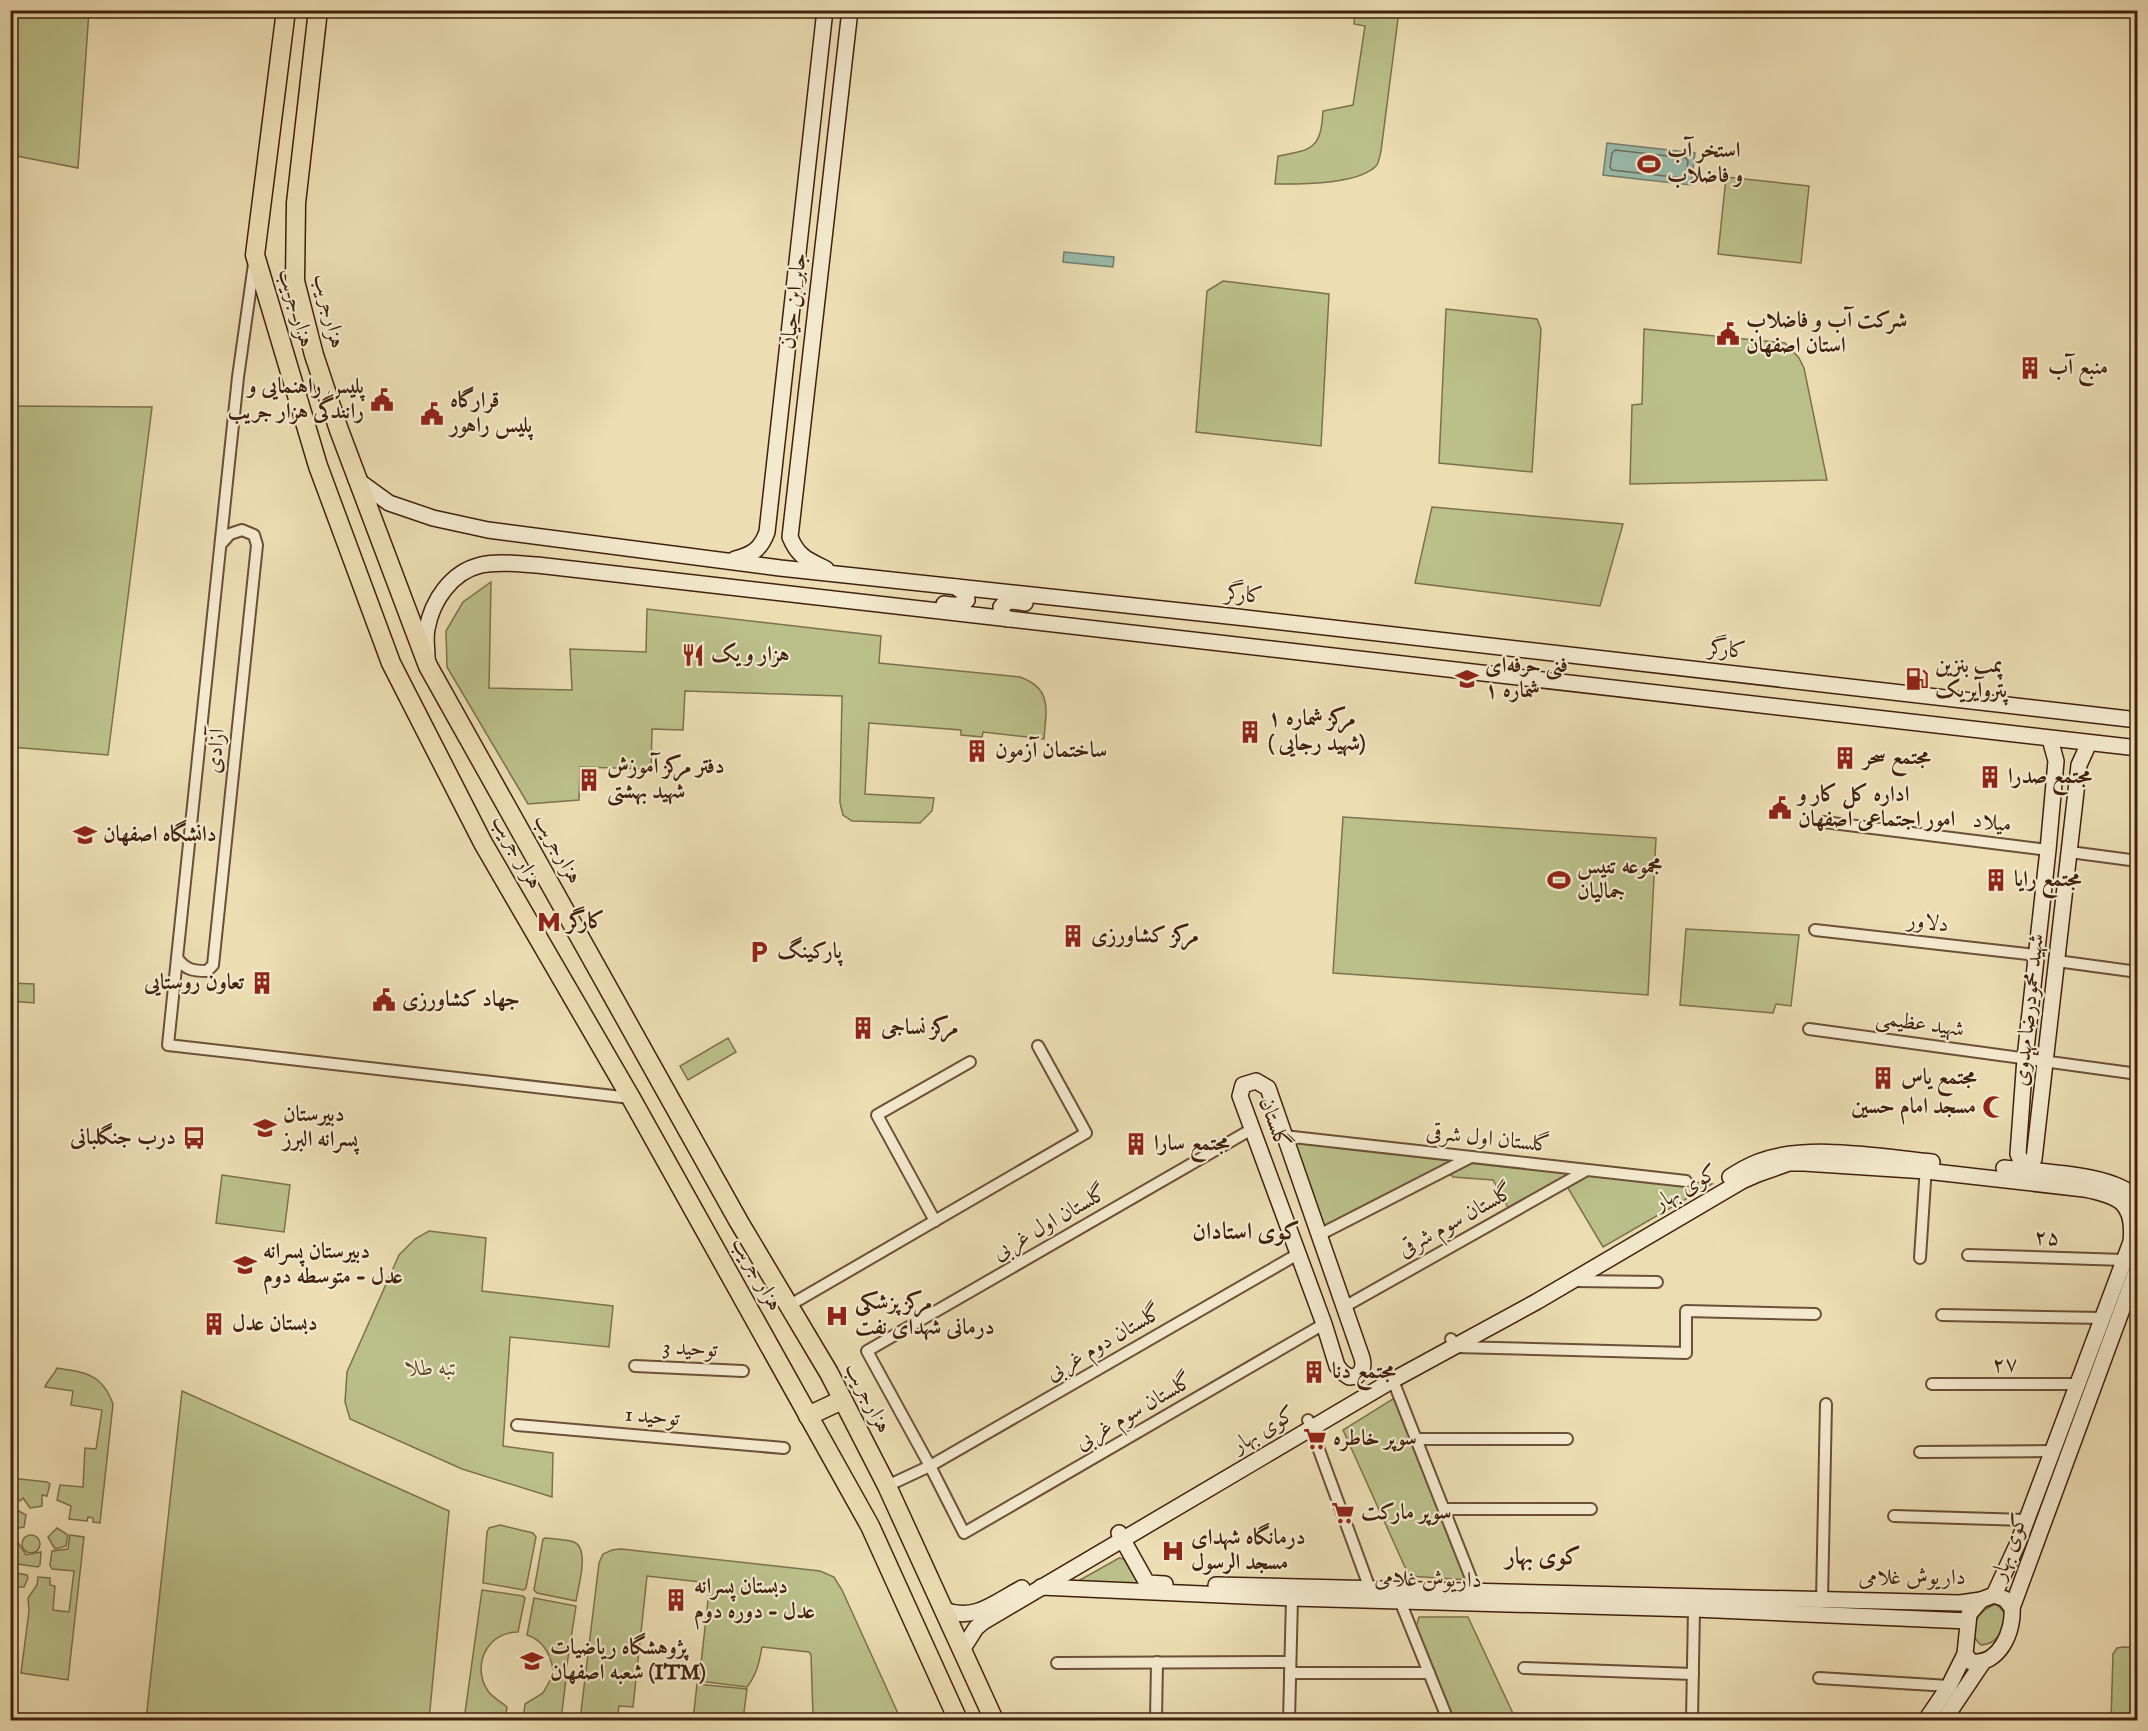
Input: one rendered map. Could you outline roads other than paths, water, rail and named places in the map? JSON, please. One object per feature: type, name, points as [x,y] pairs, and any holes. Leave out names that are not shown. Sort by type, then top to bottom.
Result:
[{"type":"main road","name":"هزار جریب","points":[[286,10],[255,255],[318,466],[391,663],[483,843],[631,1098],[870,1526],[958,1720]]},
{"type":"main road","name":"هزارجریب","points":[[318,10],[296,203],[295,281],[314,355],[356,479],[428,666],[739,1222],[790,1305],[842,1400],[887,1486],[994,1720]]},
{"type":"main road","points":[[808,1416],[842,1400]]},
{"type":"street","name":"جابر ابن حیان","points":[[727,561],[750,555],[758,548],[764,542],[768,525],[825,10]]},
{"type":"street","name":"جابر ابن حیان","points":[[834,573],[803,557],[796,550],[790,537],[850,10]]},
{"type":"street","points":[[801,218],[826,221]]},
{"type":"street","name":"آزادی","points":[[255,255],[238,377],[168,1045],[631,1098]]},
{"type":"street","name":"کارگر","points":[[356,479],[390,503],[433,518],[488,530],[727,561],[2138,720]]},
{"type":"street","points":[[768,525],[773,532],[781,533],[789,529],[791,524]]},
{"type":"street","name":"آزادی","points":[[177,958],[184,967],[193,971],[207,971],[213,966],[256,545],[254,535],[242,530],[230,534],[222,543]]},
{"type":"street","points":[[628,576],[633,549]]},
{"type":"street","points":[[428,666],[426,631],[435,602],[450,582],[481,565],[509,563],[2138,748]]},
{"type":"street","points":[[851,601],[880,598],[956,606],[967,600],[966,594],[956,587]]},
{"type":"street","points":[[1008,619],[1002,614],[1001,607],[1006,602],[1064,606],[1084,601]]},
{"type":"street","name":"شهید محمودرضا مهدوی","points":[[2023,1176],[2018,1154],[2025,1058],[2056,761],[2050,739]]},
{"type":"street","name":"شهید محمودرضا مهدوی","points":[[2023,1176],[2034,1159],[2079,765],[2089,743]]},
{"type":"street","name":"میلاد","points":[[1824,822],[2048,850]]},
{"type":"street","points":[[2048,850],[2138,861]]},
{"type":"street","name":"دلاور","points":[[1815,930],[2036,955]]},
{"type":"street","points":[[2057,961],[2138,972]]},
{"type":"street","name":"شهید عظیمی","points":[[1809,1029],[2138,1074]]},
{"type":"street","points":[[790,1305],[1086,1133],[1038,1046]]},
{"type":"street","points":[[934,1221],[877,1114],[970,1062]]},
{"type":"street","name":"گلستان","points":[[1256,1081],[1268,1088],[1284,1136],[1364,1365],[1362,1372],[1357,1376],[1349,1377],[1337,1366],[1324,1324],[1240,1096],[1243,1085],[1256,1081]]},
{"type":"street","name":"گلستان اول غربی","points":[[930,1466],[867,1351],[1252,1129]]},
{"type":"street","name":"گلستان اول شرقی","points":[[1284,1136],[1686,1181]]},
{"type":"street","name":"کوی بهار","points":[[1454,1343],[1532,1294],[1760,1161],[1806,1153],[1850,1154],[1926,1166],[2023,1176],[2101,1179],[2118,1185],[2138,1200]]},
{"type":"street","points":[[1319,1235],[1473,1156]]},
{"type":"street","name":"کوی بهار","points":[[962,1650],[976,1628],[983,1622],[1039,1584],[1391,1377],[1571,1281],[1742,1180],[1789,1163],[1926,1166]]},
{"type":"street","points":[[1920,1258],[1926,1166]]},
{"type":"street","name":"گلستان سوم شرقی","points":[[1344,1307],[1588,1170]]},
{"type":"street","name":"کوی بهار","points":[[1944,1720],[1983,1662],[1996,1653],[2006,1639],[2010,1629],[2012,1608],[2131,1263],[2133,1227],[2129,1211],[2122,1202],[2106,1193],[2023,1176]]},
{"type":"street","name":"گلستان دوم غربی","points":[[930,1466],[1298,1254]]},
{"type":"street","name":"۲۵","points":[[1968,1256],[2131,1263]]},
{"type":"street","name":"کوی بهار","points":[[1965,1654],[1968,1621],[1972,1608],[1987,1598],[2026,1520],[2102,1318],[2131,1263]]},
{"type":"street","points":[[1571,1281],[1657,1282]]},
{"type":"street","points":[[1454,1343],[1686,1353],[1686,1311],[1815,1314]]},
{"type":"street","points":[[1942,1315],[2102,1318]]},
{"type":"street","name":"گلستان سوم غربی","points":[[930,1466],[964,1533],[1324,1324]]},
{"type":"street","name":"توحید 3","points":[[635,1366],[743,1371]]},
{"type":"street","points":[[1391,1377],[1476,1591]]},
{"type":"street","name":"۲۷","points":[[1932,1384],[2078,1384]]},
{"type":"street","points":[[1822,1600],[1826,1404]]},
{"type":"street","points":[[1310,1424],[1370,1588]]},
{"type":"street","name":"توحید 1","points":[[517,1425],[784,1448]]},
{"type":"street","points":[[1416,1439],[1567,1439]]},
{"type":"street","points":[[1920,1452],[2052,1451]]},
{"type":"street","points":[[887,1486],[930,1466]]},
{"type":"street","points":[[1444,1509],[1591,1509]]},
{"type":"street","points":[[1894,1516],[2026,1520]]},
{"type":"street","points":[[1120,1536],[1147,1583],[1153,1588]]},
{"type":"street","name":"کوی بهار","points":[[944,1610],[956,1615],[975,1614],[1039,1584]]},
{"type":"street","name":"داریوش غلامی","points":[[1039,1584],[1153,1588],[1370,1588],[1476,1591],[1542,1599],[1694,1609],[1968,1621]]},
{"type":"street","name":"داریوش غلامی","points":[[1153,1588],[1292,1599],[1401,1601],[1822,1600],[1960,1603],[1987,1598]]},
{"type":"street","name":"کوی بهار","points":[[1987,1598],[2005,1599],[2012,1608]]},
{"type":"street","points":[[1289,1720],[1292,1599]]},
{"type":"street","points":[[1401,1601],[1448,1720]]},
{"type":"street","points":[[1692,1720],[1694,1609]]},
{"type":"street","points":[[1926,1720],[1949,1686],[1965,1654],[1971,1662],[1983,1662]]},
{"type":"street","points":[[1057,1663],[1157,1662],[1429,1673]]},
{"type":"street","points":[[1156,1720],[1157,1662]]},
{"type":"street","points":[[1524,1668],[1693,1674]]},
{"type":"street","points":[[1819,1678],[1949,1686]]},
{"type":"water","name":"استخر آب و فاضلاب","points":[[1607,143],[1695,153],[1691,185],[1603,175]]},
{"type":"water","points":[[1064,252],[1114,257],[1113,267],[1063,262]]},
{"type":"place","name":"استخر آب و فاضلاب","points":[[1649,164]]},
{"type":"place","name":"شرکت آب و فاضلاب استان اصفهان","points":[[1728,334]]},
{"type":"place","name":"منبع آب","points":[[2030,368]]},
{"type":"place","name":"پلیس راهنمایی و رانندگی هزار جریب","points":[[382,400]]},
{"type":"place","name":"قرارگاه پلیس راهور","points":[[432,414]]},
{"type":"place","name":"هزار و یک","points":[[693,655]]},
{"type":"place","name":"فنی حرفه‌ای شماره ۱","points":[[1467,679]]},
{"type":"place","name":"پمپ بنزین پتروآیریک","points":[[1917,679]]},
{"type":"place","name":"مرکز شماره ۱ ( شهید رجایی)","points":[[1250,732]]},
{"type":"place","name":"ساختمان آزمون","points":[[977,751]]},
{"type":"place","name":"مجتمع سحر","points":[[1845,758]]},
{"type":"place","name":"مجتمع صدرا","points":[[1990,777]]},
{"type":"place","name":"دفتر مرکز آموزش شهید بهشتی","points":[[589,780]]},
{"type":"place","name":"اداره کل کار و امور اجتماعی اصفهان","points":[[1780,808]]},
{"type":"place","name":"دانشگاه اصفهان","points":[[85,835]]},
{"type":"place","name":"مجموعه تنیس جمالیان","points":[[1559,880]]},
{"type":"place","name":"مجتمع رایا","points":[[1996,880]]},
{"type":"place","name":"کارگر","points":[[549,922]]},
{"type":"place","name":"مرکز کشاورزی","points":[[1073,936]]},
{"type":"place","name":"پارکینگ","points":[[759,952]]},
{"type":"place","name":"تعاون روستایی","points":[[262,983]]},
{"type":"place","name":"جهاد کشاورزی","points":[[384,1000]]},
{"type":"place","name":"مرکز نساجی","points":[[863,1028]]},
{"type":"place","name":"مجتمع یاس","points":[[1883,1078]]},
{"type":"place","name":"مسجد امام حسین","points":[[1994,1107]]},
{"type":"place","name":"دبیرستان پسرانه البرز","points":[[265,1128]]},
{"type":"place","name":"درب جنگلبانی","points":[[194,1138]]},
{"type":"place","name":"مجتمع سارا","points":[[1136,1144]]},
{"type":"place","name":"دبیرستان پسرانه عدل - متوسطه دوم","points":[[245,1265]]},
{"type":"place","name":"مرکز پزشکی درمانی شهدای نفت","points":[[837,1316]]},
{"type":"place","name":"دبستان عدل","points":[[214,1324]]},
{"type":"place","name":"مجتمع دنا","points":[[1314,1372]]},
{"type":"place","name":"سوپر خاطره","points":[[1315,1439]]},
{"type":"place","name":"سوپر مارکت","points":[[1343,1513]]},
{"type":"place","name":"درمانگاه شهدای مسجد الرسول","points":[[1173,1551]]},
{"type":"place","name":"دبستان پسرانه عدل - دوره دوم","points":[[676,1600]]},
{"type":"place","name":"پژوهشگاه رياضيات شعبه اصفهان (ITM)","points":[[532,1661]]},
{"type":"district","name":"کوی استادان","points":[[1246,1232]]},
{"type":"district","name":"کوی بهار","points":[[1543,1557]]},
{"type":"park label","name":"تبه طلا","points":[[432,1369]]}]
